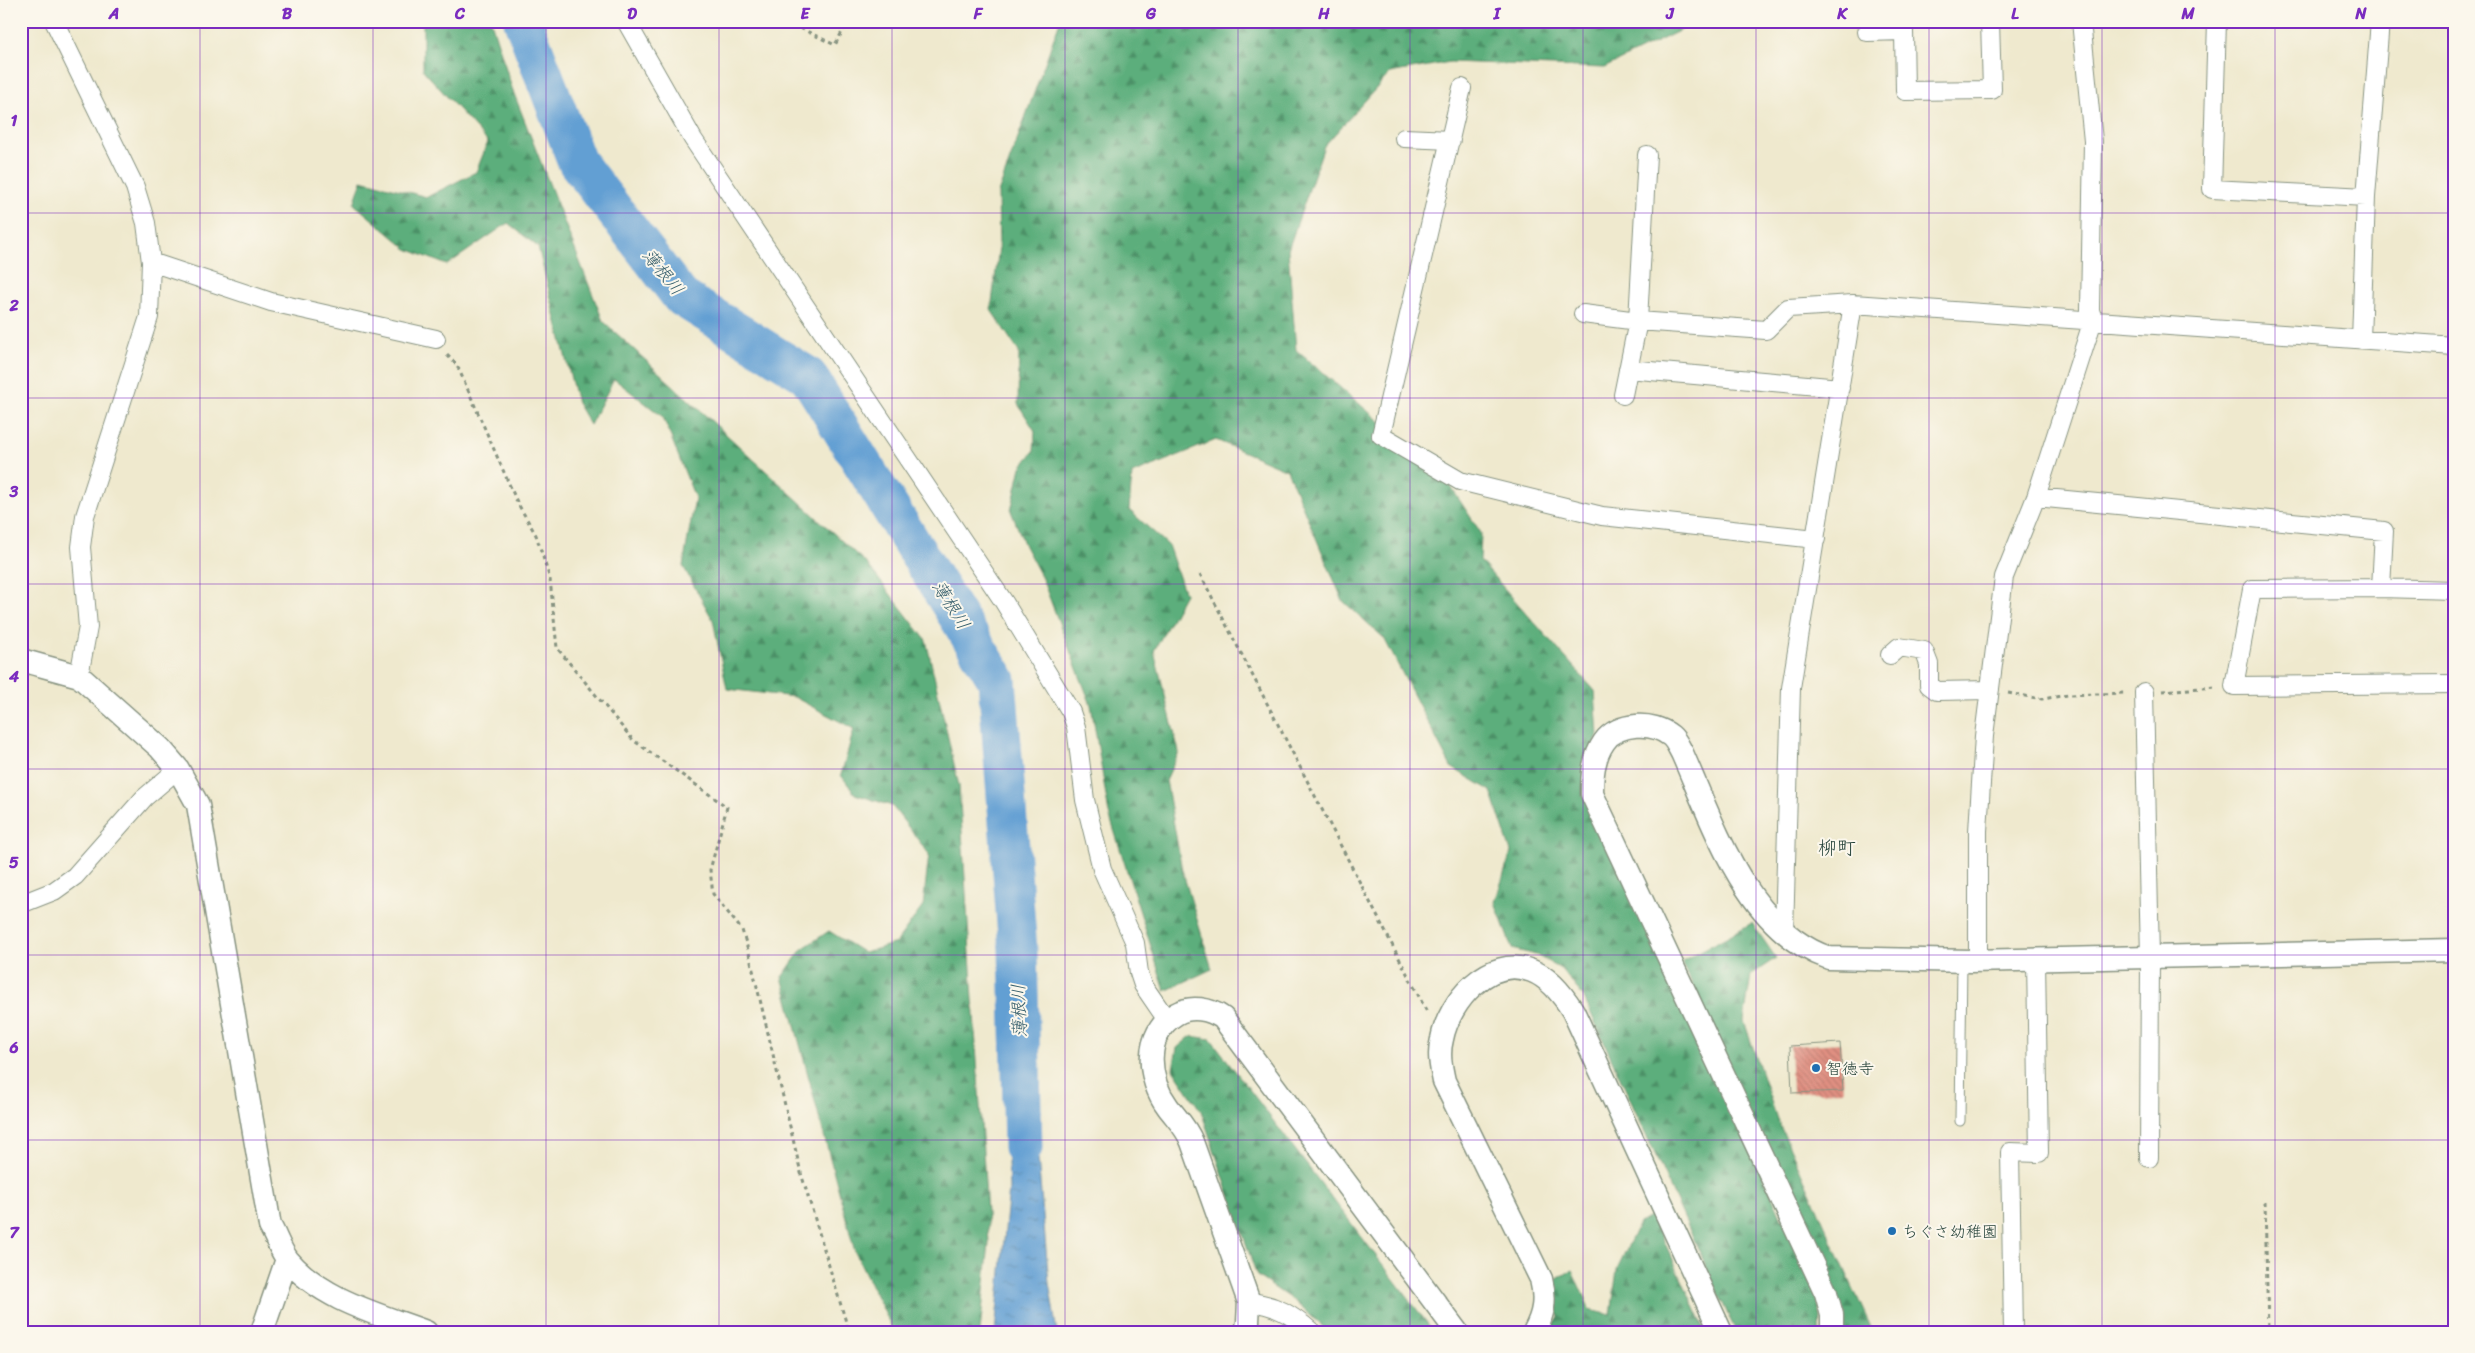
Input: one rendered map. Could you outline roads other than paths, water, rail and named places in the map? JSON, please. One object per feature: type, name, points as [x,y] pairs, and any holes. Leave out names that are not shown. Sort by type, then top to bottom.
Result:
[{"type":"street","points":[[54,21],[134,187],[146,223],[150,262],[149,317],[85,516],[81,547],[88,627],[79,676]]},
{"type":"street","points":[[626,21],[693,139],[1004,602],[1071,712],[1076,727],[1085,800],[1102,868],[1135,943],[1139,973],[1143,985],[1167,1020]]},
{"type":"street","points":[[1867,32],[1904,31],[1905,91],[1992,90],[1990,21]]},
{"type":"street","points":[[1970,961],[1984,736],[2004,577],[2036,497],[2093,320],[2090,310],[2093,141],[2081,21]]},
{"type":"street","points":[[2217,21],[2212,189],[2366,197]]},
{"type":"street","points":[[2361,340],[2366,197],[2380,21]]},
{"type":"street","points":[[1462,88],[1381,435],[1460,482],[1602,516],[1816,539]]},
{"type":"street","points":[[1404,138],[1451,140]]},
{"type":"street","points":[[1623,395],[1638,321],[1647,155]]},
{"type":"street","points":[[150,262],[271,302],[436,339]]},
{"type":"street","points":[[1784,932],[1791,688],[1853,304]]},
{"type":"street","points":[[1583,314],[1638,321],[1766,330],[1788,308],[1853,304],[2454,346]]},
{"type":"street","points":[[1628,369],[1840,388]]},
{"type":"street","points":[[2036,497],[2384,531],[2381,588]]},
{"type":"street","points":[[2454,590],[2381,588],[2252,589],[2234,686],[2454,684]]},
{"type":"street","points":[[1890,655],[1899,647],[1924,651],[1929,664],[1929,685],[1937,692],[1990,690]]},
{"type":"street","points":[[21,660],[79,676],[160,748],[178,768],[198,805],[270,1226],[288,1259],[317,1285],[336,1298],[426,1332]]},
{"type":"street","points":[[2144,692],[2150,957],[2149,1158]]},
{"type":"street","points":[[1832,1332],[1832,1315],[1826,1293],[1592,794],[1592,776],[1596,758],[1605,741],[1618,729],[1638,726],[1656,728],[1672,737],[1682,753],[1729,858],[1754,899],[1784,932],[1812,952],[1829,958],[1970,961],[2454,950]]},
{"type":"street","points":[[21,904],[54,891],[75,876],[144,798],[178,768]]},
{"type":"street","points":[[2013,1332],[2010,1152],[2039,1152],[2036,959]]},
{"type":"street","points":[[1534,1332],[1543,1314],[1545,1296],[1541,1279],[1444,1082],[1440,1062],[1444,1030],[1459,1001],[1473,984],[1492,973],[1512,968],[1532,971],[1562,993],[1573,1011],[1721,1332]]},
{"type":"street","points":[[1246,1332],[1249,1302],[1186,1128],[1168,1107],[1155,1078],[1151,1063],[1156,1034],[1167,1020],[1189,1009],[1204,1010],[1224,1018],[1457,1332]]},
{"type":"street","points":[[262,1332],[288,1259]]},
{"type":"street","points":[[1249,1302],[1267,1304],[1283,1310],[1294,1316],[1312,1332]]},
{"type":"lane","points":[[1960,1121],[1970,961]]},
{"type":"water","points":[[1005,1083],[1033,1102],[1049,1283],[1057,1332],[995,1332],[1009,1189]]},
{"type":"waterway","name":"薄根川","points":[[523,21],[577,162],[681,297],[808,376],[997,680],[1018,950],[1023,1147]]},
{"type":"place","name":"智徳寺","points":[[1816,1068]]},
{"type":"place","name":"ちぐさ幼稚園","points":[[1892,1231]]},
{"type":"district","name":"柳町","points":[[1837,847]]}]
